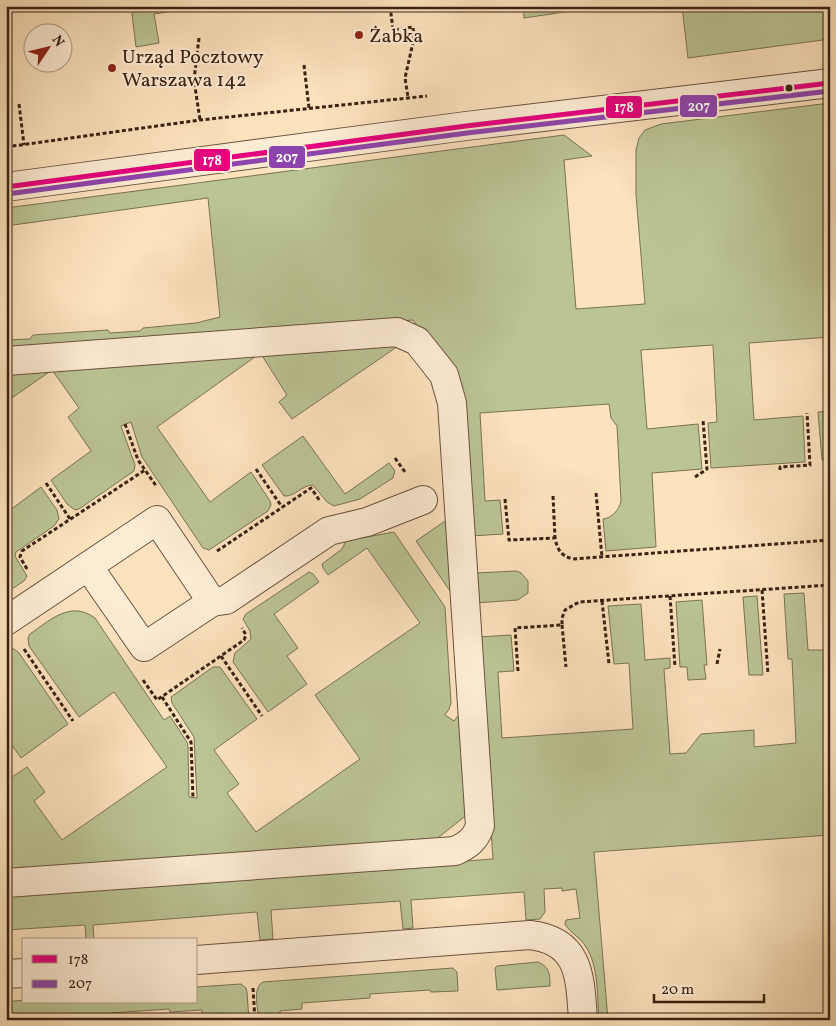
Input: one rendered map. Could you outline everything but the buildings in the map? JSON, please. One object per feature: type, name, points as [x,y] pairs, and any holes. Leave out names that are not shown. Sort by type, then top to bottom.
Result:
[{"type":"street","points":[[6,187],[466,126],[830,83]]},
{"type":"street","points":[[6,361],[397,332],[417,341],[444,375],[452,403],[480,826],[477,835],[468,845],[455,851],[6,883]]},
{"type":"street","points":[[88,566],[144,647],[212,602],[226,600],[329,531],[367,522],[423,500]]},
{"type":"street","points":[[6,621],[157,520],[212,602]]},
{"type":"street","points":[[198,960],[530,935],[542,936],[565,950],[574,961],[580,980],[583,1020]]},
{"type":"street","points":[[6,974],[22,973]]},
{"type":"path","points":[[390,6],[393,30],[413,27],[414,38],[405,78],[408,97]]},
{"type":"path","points":[[198,38],[194,80],[200,120]]},
{"type":"path","points":[[304,65],[309,108]]},
{"type":"path","points":[[19,104],[24,145]]},
{"type":"path","points":[[780,470],[780,467],[810,465],[807,413]]},
{"type":"path","points":[[694,476],[707,469],[703,420]]},
{"type":"path","points":[[126,424],[138,460],[145,470]]},
{"type":"path","points":[[256,469],[282,507]]},
{"type":"path","points":[[46,484],[70,519]]},
{"type":"path","points":[[596,493],[602,556]]},
{"type":"path","points":[[553,496],[555,538],[560,552],[568,558],[830,540]]},
{"type":"path","points":[[505,500],[509,540],[555,538]]},
{"type":"path","points":[[712,544],[713,549]]},
{"type":"path","points":[[566,667],[562,625],[563,614],[569,606],[579,602],[830,585]]},
{"type":"path","points":[[762,590],[768,674]]},
{"type":"path","points":[[670,596],[675,668]]},
{"type":"path","points":[[602,601],[609,664]]},
{"type":"path","points":[[518,671],[515,628],[562,625]]},
{"type":"path","points":[[21,645],[74,721]]},
{"type":"path","points":[[717,664],[720,649]]},
{"type":"path","points":[[221,656],[262,716]]},
{"type":"path","points":[[162,697],[191,742],[193,798]]},
{"type":"path","points":[[253,995],[255,1020]]},
{"type":"green space","points":[[131,6],[167,6],[168,12],[154,14],[159,43],[136,47]]},
{"type":"green space","points":[[523,6],[605,6],[524,18]]},
{"type":"green space","points":[[682,6],[827,6],[828,14],[830,14],[830,39],[688,58]]},
{"type":"green space","points":[[830,103],[830,337],[749,343],[754,420],[803,416],[805,462],[711,468],[708,423],[717,422],[713,345],[641,350],[647,429],[698,424],[702,469],[652,473],[656,547],[606,551],[603,519],[615,513],[621,501],[617,426],[611,418],[609,404],[480,413],[485,501],[500,500],[503,534],[471,536],[460,387],[413,320],[6,350],[6,340],[30,339],[33,335],[108,330],[110,333],[140,331],[143,328],[196,323],[220,317],[208,198],[6,226],[6,208],[564,135],[592,156],[564,160],[576,309],[645,304],[636,195],[636,150],[639,138],[645,130],[661,124]]},
{"type":"green space","points":[[401,344],[292,419],[279,402],[287,395],[261,354]]},
{"type":"green space","points":[[259,354],[157,427],[210,502],[251,472],[270,501],[271,505],[268,511],[209,550],[203,548],[142,457],[131,422],[121,426],[135,465],[134,471],[75,510],[67,504],[51,480],[91,451],[68,417],[79,408],[52,370],[6,402],[6,373]]},
{"type":"green space","points":[[830,411],[830,460],[822,460],[818,412]]},
{"type":"green space","points":[[303,436],[345,494],[389,463],[395,471],[393,478],[360,499],[334,506],[327,502],[313,485],[305,487],[292,495],[284,496],[262,465]]},
{"type":"green space","points":[[41,487],[57,510],[59,519],[54,526],[16,552],[15,556],[27,576],[24,581],[6,593],[6,513]]},
{"type":"green space","points":[[448,519],[454,597],[416,541]]},
{"type":"green space","points":[[394,532],[445,607],[451,703],[445,715],[454,721],[461,712],[468,814],[434,841],[6,873],[6,781],[27,767],[45,792],[34,801],[62,840],[167,767],[114,692],[79,717],[29,646],[28,638],[30,634],[53,618],[69,611],[86,613],[95,618],[164,720],[170,716],[187,742],[189,797],[197,798],[194,737],[172,703],[171,697],[213,667],[220,667],[257,719],[214,750],[239,784],[227,793],[256,832],[360,759],[315,695],[420,623],[367,548],[328,575],[322,564],[342,549],[346,541]]},
{"type":"green space","points":[[517,571],[528,581],[528,593],[518,600],[475,603],[474,573]]},
{"type":"green space","points":[[309,572],[319,582],[274,614],[298,648],[287,656],[307,684],[268,712],[233,662],[235,653],[251,639],[250,631],[243,619],[246,614]]},
{"type":"green space","points":[[804,593],[808,650],[830,650],[830,702],[826,723],[830,781],[830,835],[594,852],[608,1020],[599,1020],[597,982],[590,955],[584,944],[565,924],[566,920],[580,918],[576,889],[562,891],[562,888],[544,889],[545,912],[540,919],[526,920],[524,892],[411,900],[413,928],[403,929],[400,901],[271,910],[273,939],[260,940],[257,912],[93,925],[94,938],[86,938],[85,925],[6,930],[6,895],[493,859],[478,637],[511,635],[514,671],[498,672],[502,738],[633,729],[629,663],[614,664],[608,606],[641,604],[645,660],[670,658],[670,668],[664,669],[670,754],[686,753],[701,734],[754,730],[754,747],[796,743],[792,659],[788,659],[784,594]]},
{"type":"green space","points":[[757,596],[763,675],[749,675],[743,597]]},
{"type":"green space","points":[[702,600],[707,665],[704,665],[706,679],[688,680],[687,667],[680,667],[676,602]]},
{"type":"green space","points":[[14,649],[19,653],[68,724],[21,758],[6,737],[6,650]]},
{"type":"green space","points":[[538,962],[547,969],[550,986],[497,990],[495,968],[497,966]]},
{"type":"green space","points":[[453,968],[457,972],[458,991],[431,992],[430,990],[370,994],[370,998],[302,1003],[302,1009],[280,1011],[280,1020],[259,1020],[257,994],[263,982]]},
{"type":"green space","points":[[241,984],[246,988],[247,992],[249,1020],[224,1020],[224,1014],[202,1015],[202,1010],[170,1012],[169,1009],[111,1013],[111,1017],[70,1020],[6,1020],[6,1002],[22,1000],[22,1004],[198,1004],[198,987]]},
{"type":"transit line","name":"178","points":[[6,187],[466,126],[830,83]]},
{"type":"transit line","name":"207","points":[[7,194],[467,133],[830,91]]},
{"type":"place","name":"Żabka","points":[[359,35]]},
{"type":"place","name":"Urząd Pocztowy Warszawa 142","points":[[112,68]]}]
